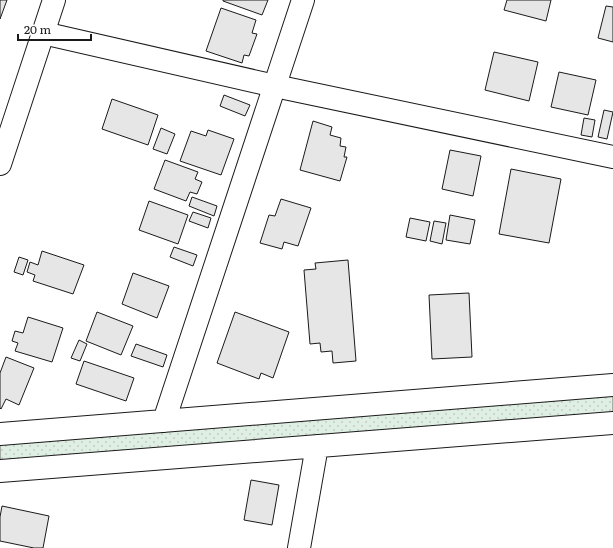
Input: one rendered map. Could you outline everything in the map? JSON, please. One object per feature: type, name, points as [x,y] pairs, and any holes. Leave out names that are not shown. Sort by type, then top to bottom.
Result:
[{"type":"street","points":[[0,164],[6,126],[43,33],[54,0]]},
{"type":"street","points":[[164,420],[303,0]]},
{"type":"street","points":[[43,33],[275,86],[613,157]]},
{"type":"street","points":[[0,434],[613,385]]},
{"type":"street","points":[[0,471],[613,423]]},
{"type":"street","points":[[299,548],[317,446]]},
{"type":"green space","points":[[613,396],[613,423],[0,471],[0,441]]},
{"type":"building","points":[[0,0],[7,0],[0,19]]},
{"type":"building","points":[[223,0],[268,0],[262,15]]},
{"type":"building","points":[[507,0],[551,0],[546,21],[504,10]]},
{"type":"building","points":[[606,6],[613,7],[613,42],[598,38]]},
{"type":"building","points":[[221,8],[256,20],[252,33],[257,34],[249,56],[244,55],[242,63],[206,51]]},
{"type":"building","points":[[494,52],[538,62],[529,101],[485,90]]},
{"type":"building","points":[[559,72],[596,80],[588,115],[551,107]]},
{"type":"building","points":[[224,95],[250,105],[245,116],[220,106]]},
{"type":"building","points":[[112,99],[158,115],[148,145],[102,129]]},
{"type":"building","points":[[604,110],[613,112],[607,139],[598,137]]},
{"type":"building","points":[[584,118],[595,120],[592,137],[581,135]]},
{"type":"building","points":[[313,121],[332,127],[330,135],[341,138],[340,146],[346,147],[344,157],[347,157],[340,181],[300,170]]},
{"type":"building","points":[[161,128],[175,134],[167,154],[153,149]]},
{"type":"building","points":[[208,130],[234,139],[221,175],[180,161],[191,131],[206,136]]},
{"type":"building","points":[[450,150],[481,156],[473,196],[442,189]]},
{"type":"building","points":[[165,160],[198,172],[195,179],[202,182],[197,194],[190,192],[186,201],[154,189]]},
{"type":"building","points":[[511,169],[561,179],[549,243],[499,234]]},
{"type":"building","points":[[192,197],[217,206],[214,216],[189,206]]},
{"type":"building","points":[[281,199],[311,208],[298,246],[284,242],[282,249],[260,243],[269,215],[275,216]]},
{"type":"building","points":[[149,201],[188,215],[178,244],[139,230]]},
{"type":"building","points":[[193,212],[211,218],[208,228],[189,221]]},
{"type":"building","points":[[450,215],[475,220],[470,244],[446,240]]},
{"type":"building","points":[[410,218],[430,222],[426,241],[406,237]]},
{"type":"building","points":[[434,221],[446,223],[442,244],[430,241]]},
{"type":"building","points":[[174,247],[197,255],[193,266],[170,257]]},
{"type":"building","points":[[42,251],[84,265],[73,294],[33,281],[35,275],[27,272],[30,262],[38,265]]},
{"type":"building","points":[[19,257],[28,260],[23,275],[14,272]]},
{"type":"building","points":[[348,260],[356,361],[333,363],[332,351],[321,352],[320,343],[310,344],[304,270],[316,269],[315,263]]},
{"type":"building","points":[[133,273],[169,286],[157,318],[122,304]]},
{"type":"building","points":[[469,293],[472,357],[432,359],[429,295]]},
{"type":"building","points":[[97,312],[133,326],[121,355],[86,341]]},
{"type":"building","points":[[235,312],[289,332],[273,378],[261,373],[259,379],[217,363]]},
{"type":"building","points":[[28,317],[63,328],[52,362],[15,351],[18,343],[12,341],[15,331],[23,333]]},
{"type":"building","points":[[79,340],[87,344],[80,361],[71,358]]},
{"type":"building","points":[[136,344],[167,355],[163,367],[131,356]]},
{"type":"building","points":[[6,357],[34,368],[19,405],[6,399],[1,409],[0,373]]},
{"type":"building","points":[[84,361],[134,378],[126,401],[76,384]]},
{"type":"building","points":[[251,480],[279,485],[272,525],[244,520]]},
{"type":"building","points":[[2,506],[49,516],[43,548],[34,548],[0,541],[0,517]]}]
